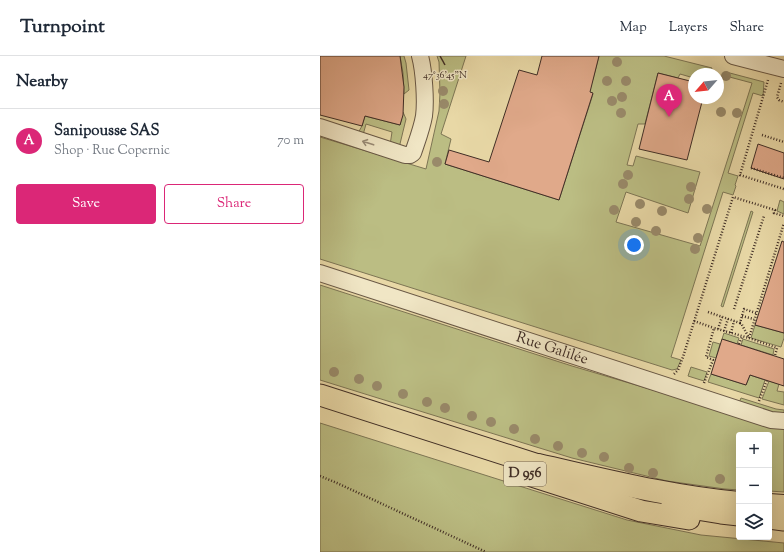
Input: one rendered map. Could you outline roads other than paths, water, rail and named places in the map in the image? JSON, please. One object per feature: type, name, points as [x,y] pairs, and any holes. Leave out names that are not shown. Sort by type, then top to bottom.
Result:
[{"type":"highway","name":"D 956","points":[[538,465],[657,492],[736,503]]},
{"type":"highway","points":[[772,505],[784,506]]},
{"type":"main road","name":"D 956","points":[[320,395],[538,465],[583,482],[674,505],[736,515]]},
{"type":"main road","name":"D 956","points":[[320,410],[642,511],[736,527]]},
{"type":"main road","points":[[772,518],[784,520]]},
{"type":"main road","points":[[772,530],[784,531]]},
{"type":"street","points":[[320,127],[405,155],[410,155],[413,153],[424,116],[422,64],[420,56]]},
{"type":"street","points":[[732,56],[783,76]]},
{"type":"street","name":"Rue Galilée","points":[[320,273],[764,418],[784,421]]},
{"type":"place","name":"Sanipousse SAS","points":[[669,117]]}]
